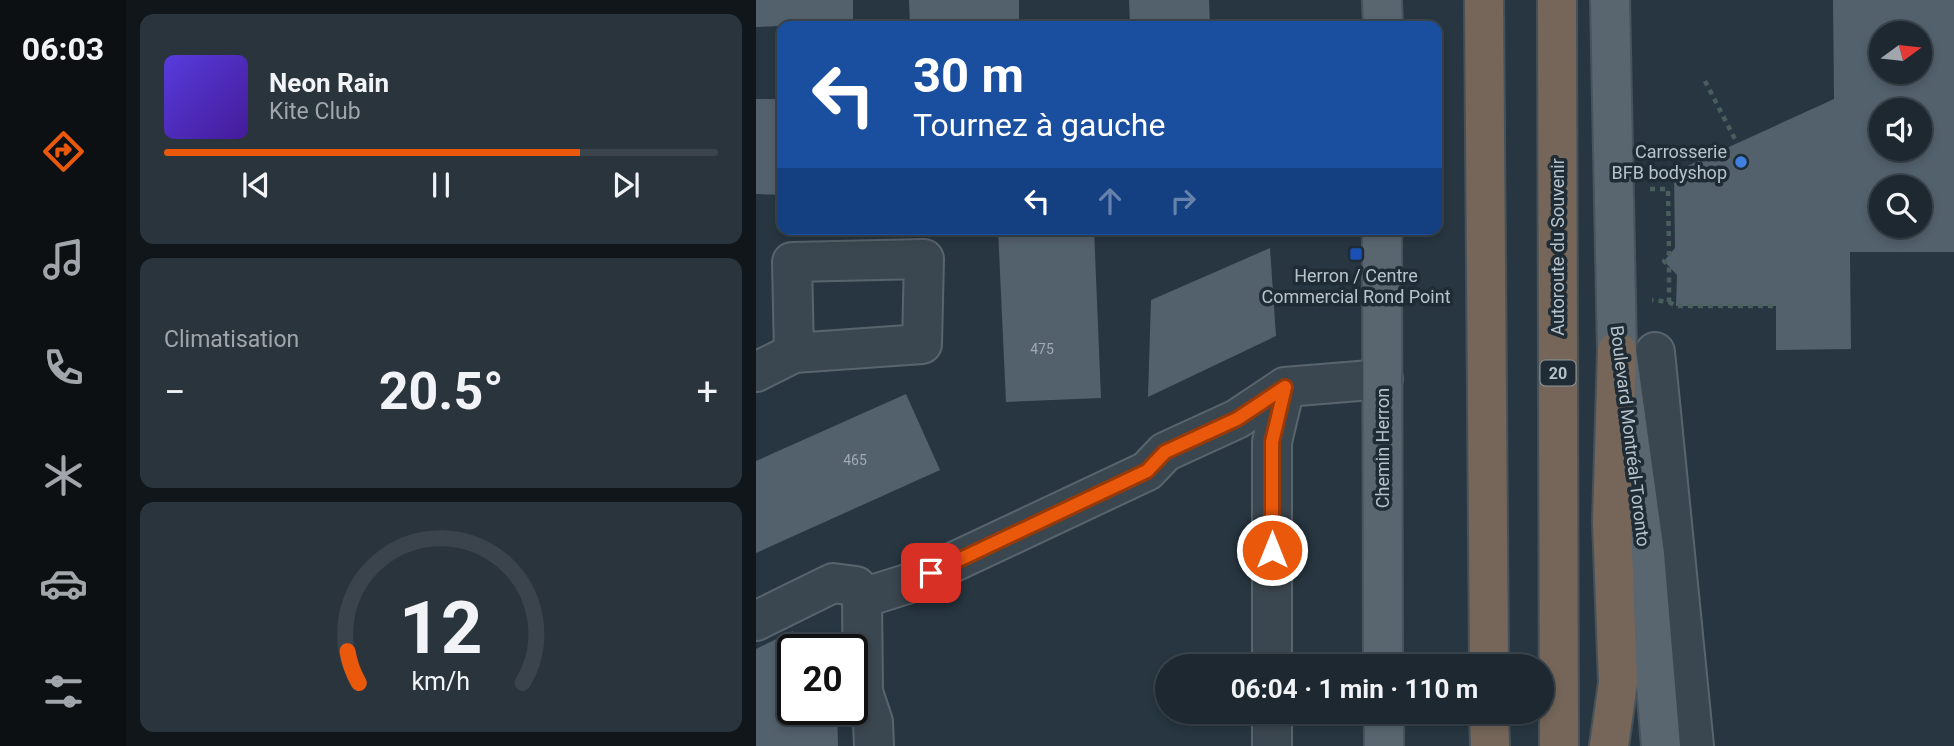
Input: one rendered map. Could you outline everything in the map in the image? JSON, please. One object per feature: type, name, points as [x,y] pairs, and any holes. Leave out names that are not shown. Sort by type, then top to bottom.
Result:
[{"type":"highway","points":[[1484,0],[1489,654]]},
{"type":"highway","name":"Autoroute du Souvenir","points":[[1557,0],[1559,746]]},
{"type":"highway","points":[[1609,746],[1618,683],[1612,522],[1617,351]]},
{"type":"highway","points":[[1489,724],[1490,746]]},
{"type":"main road","points":[[1382,0],[1383,21]]},
{"type":"main road","name":"Boulevard Montréal-Toronto","points":[[1610,0],[1617,351],[1645,554],[1661,746]]},
{"type":"main road","name":"Chemin Herron","points":[[1382,235],[1384,654]]},
{"type":"main road","points":[[1384,724],[1384,746]]},
{"type":"street","points":[[1656,352],[1693,746]]},
{"type":"street","points":[[756,372],[794,353]]},
{"type":"street","points":[[862,598],[906,584],[1147,471],[1165,452],[1237,419],[1285,387],[1383,380]]},
{"type":"street","points":[[1272,654],[1272,442],[1285,387]]},
{"type":"street","points":[[756,621],[833,583],[851,583],[862,598],[863,692],[873,722],[874,746]]},
{"type":"street","points":[[1272,724],[1272,746]]},
{"type":"path","points":[[1705,80],[1737,143]]},
{"type":"path","points":[[1646,189],[1668,189],[1669,254],[1664,261],[1669,267],[1670,302]]},
{"type":"path","points":[[1641,299],[1670,302],[1676,306],[1776,306]]},
{"type":"building","points":[[756,0],[853,0],[853,21],[777,21],[777,26],[756,27]]},
{"type":"building","points":[[909,0],[1019,0],[1019,21],[910,21]]},
{"type":"building","points":[[1129,0],[1209,0],[1210,21],[1130,21]]},
{"type":"building","points":[[1833,0],[1954,0],[1954,252],[1850,252],[1851,349],[1776,350],[1776,306],[1676,306],[1677,275],[1664,261],[1675,248],[1674,172],[1834,99]]},
{"type":"building","points":[[756,99],[777,99],[777,195],[756,194]]},
{"type":"building","points":[[998,235],[1094,235],[1101,398],[1006,402]]},
{"type":"building","points":[[1270,248],[1276,336],[1148,397],[1151,300]]},
{"type":"building","points":[[906,394],[940,470],[756,553],[756,461]]},
{"type":"building","points":[[777,639],[777,725],[837,725],[838,746],[756,746],[756,649]]},
{"type":"place","name":"Carrosserie BFB bodyshop","points":[[1741,162]]},
{"type":"place","name":"Herron / Centre Commercial Rond Point","points":[[1356,254]]},
{"type":"route","points":[[931,573],[1147,471],[1165,452],[1237,419],[1259,407],[1285,387],[1272,442],[1272,550]]}]
